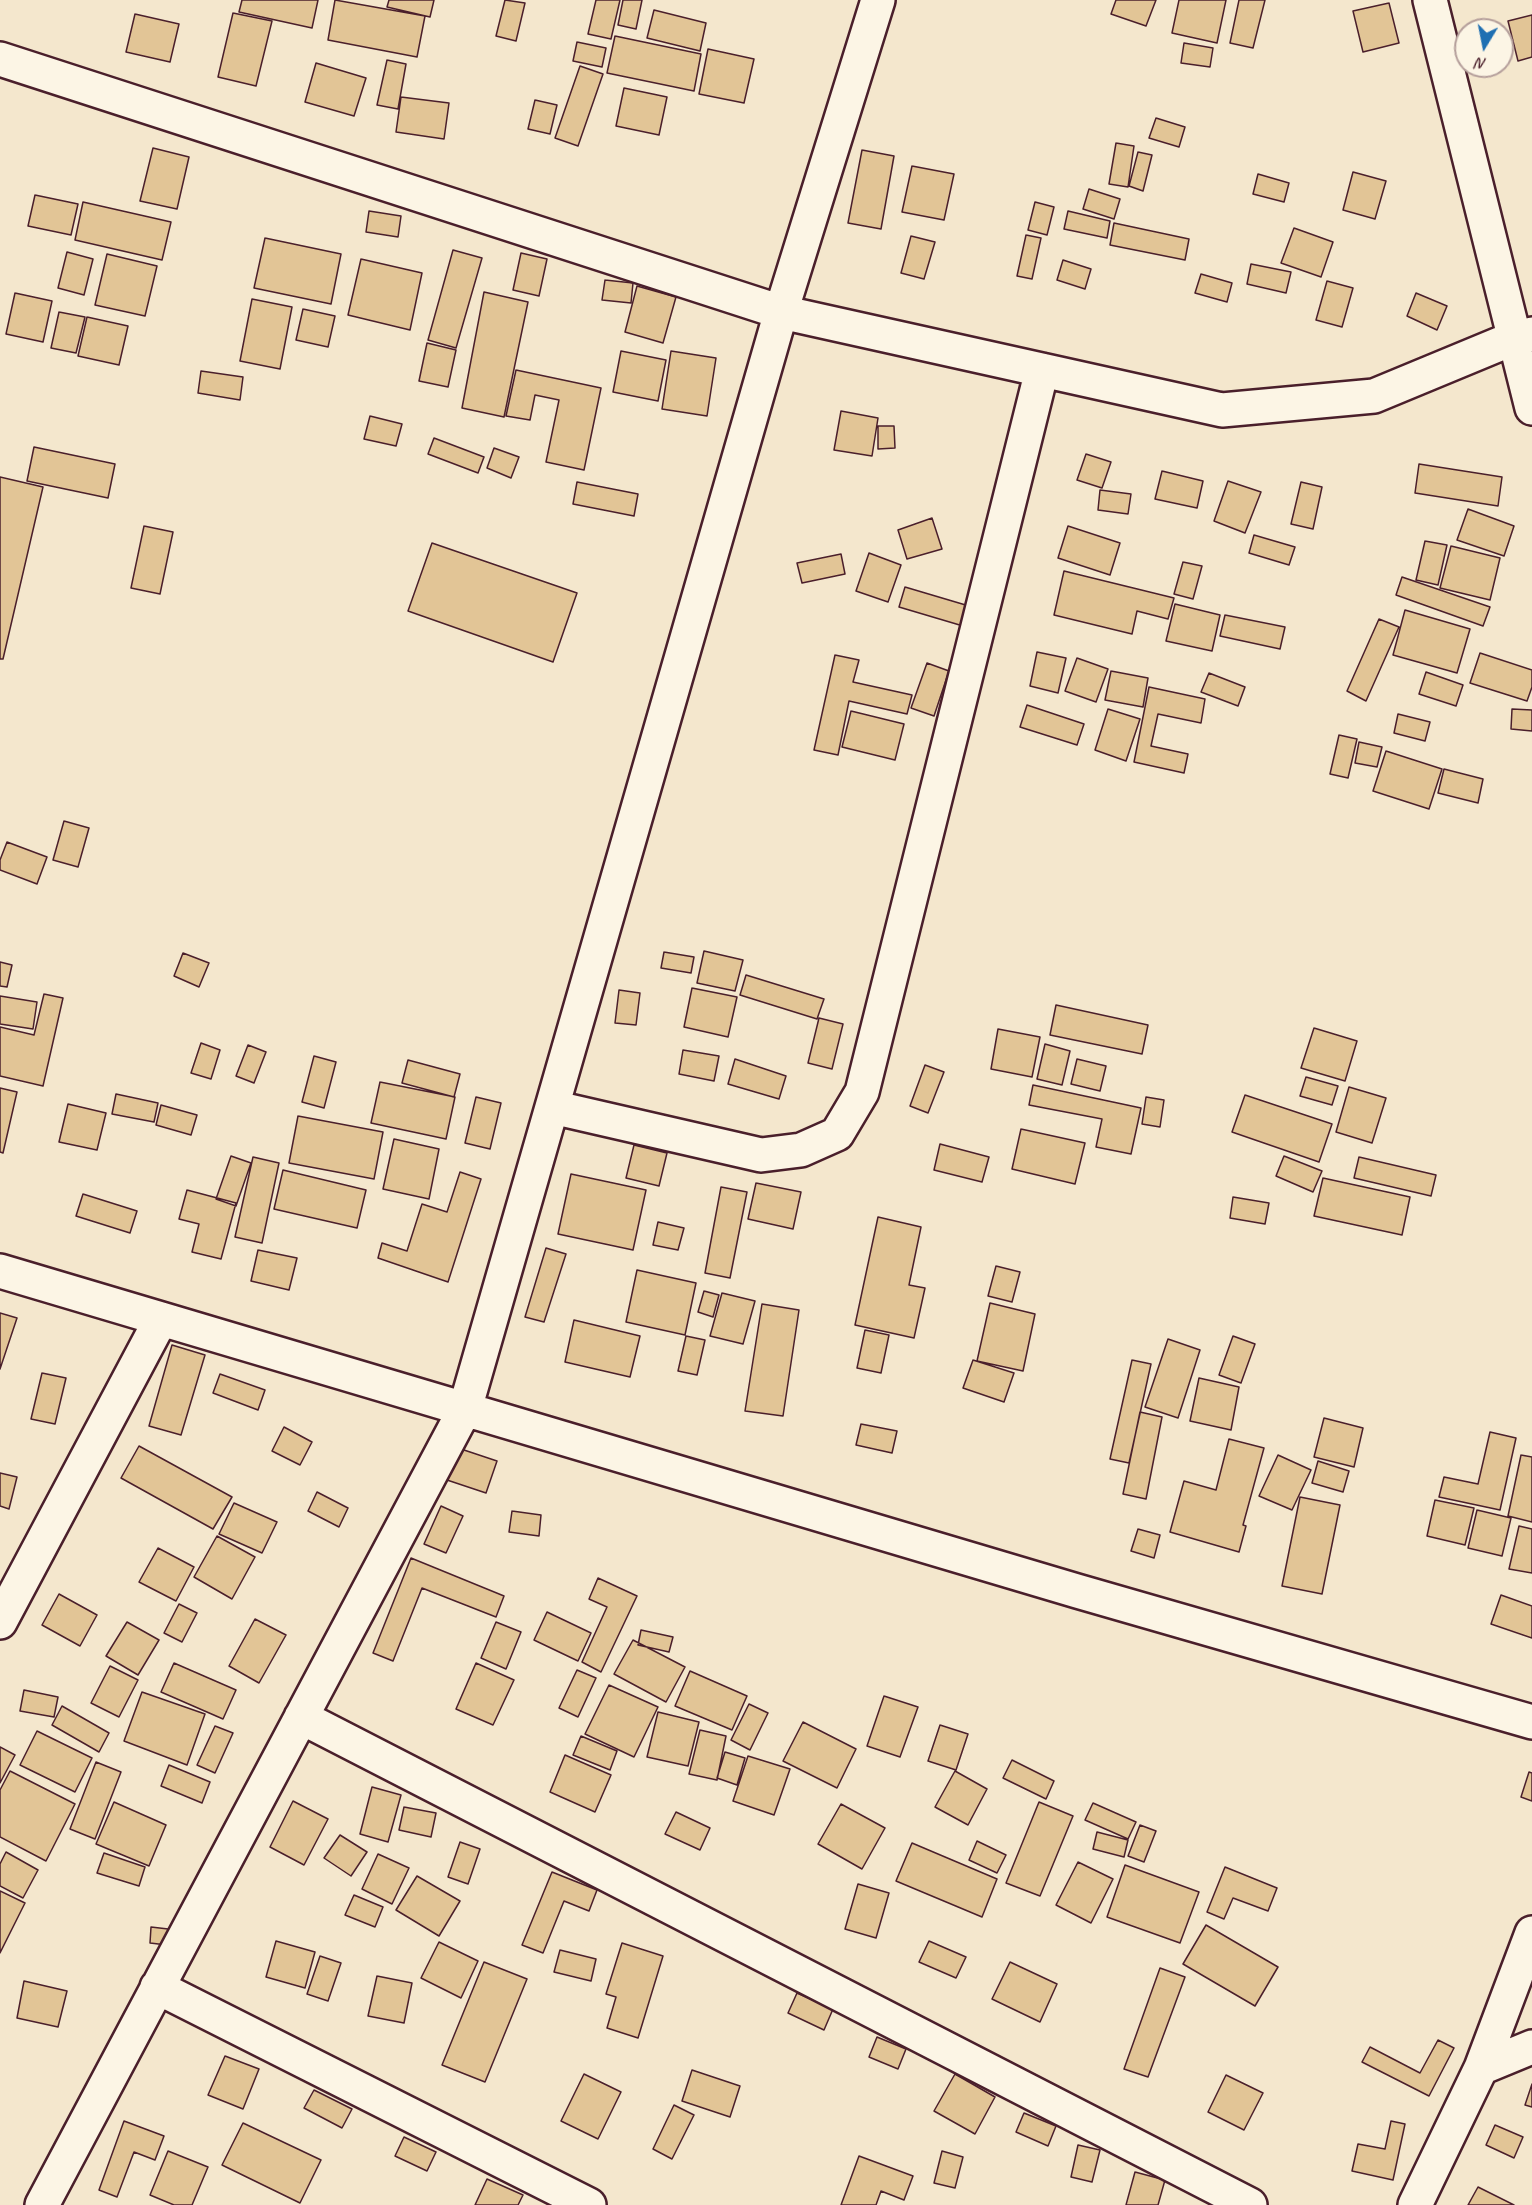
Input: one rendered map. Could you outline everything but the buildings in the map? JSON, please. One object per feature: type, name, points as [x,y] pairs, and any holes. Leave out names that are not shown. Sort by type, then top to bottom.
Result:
[{"type":"street","points":[[42,2205],[465,1409],[781,312],[878,0]]},
{"type":"street","points":[[1430,0],[1523,336],[1532,408]]},
{"type":"street","points":[[0,59],[781,312],[1222,410],[1374,396],[1523,336]]},
{"type":"street","points":[[552,1107],[761,1155],[801,1150],[837,1134],[862,1092],[1042,370]]},
{"type":"street","points":[[0,1271],[1065,1587],[1532,1722]]},
{"type":"street","points":[[0,1622],[161,1319]]},
{"type":"street","points":[[301,1717],[1250,2205]]},
{"type":"street","points":[[1415,2205],[1481,2068],[1532,1933]]},
{"type":"street","points":[[158,1987],[588,2205]]},
{"type":"street","points":[[1481,2068],[1532,2047]]}]
